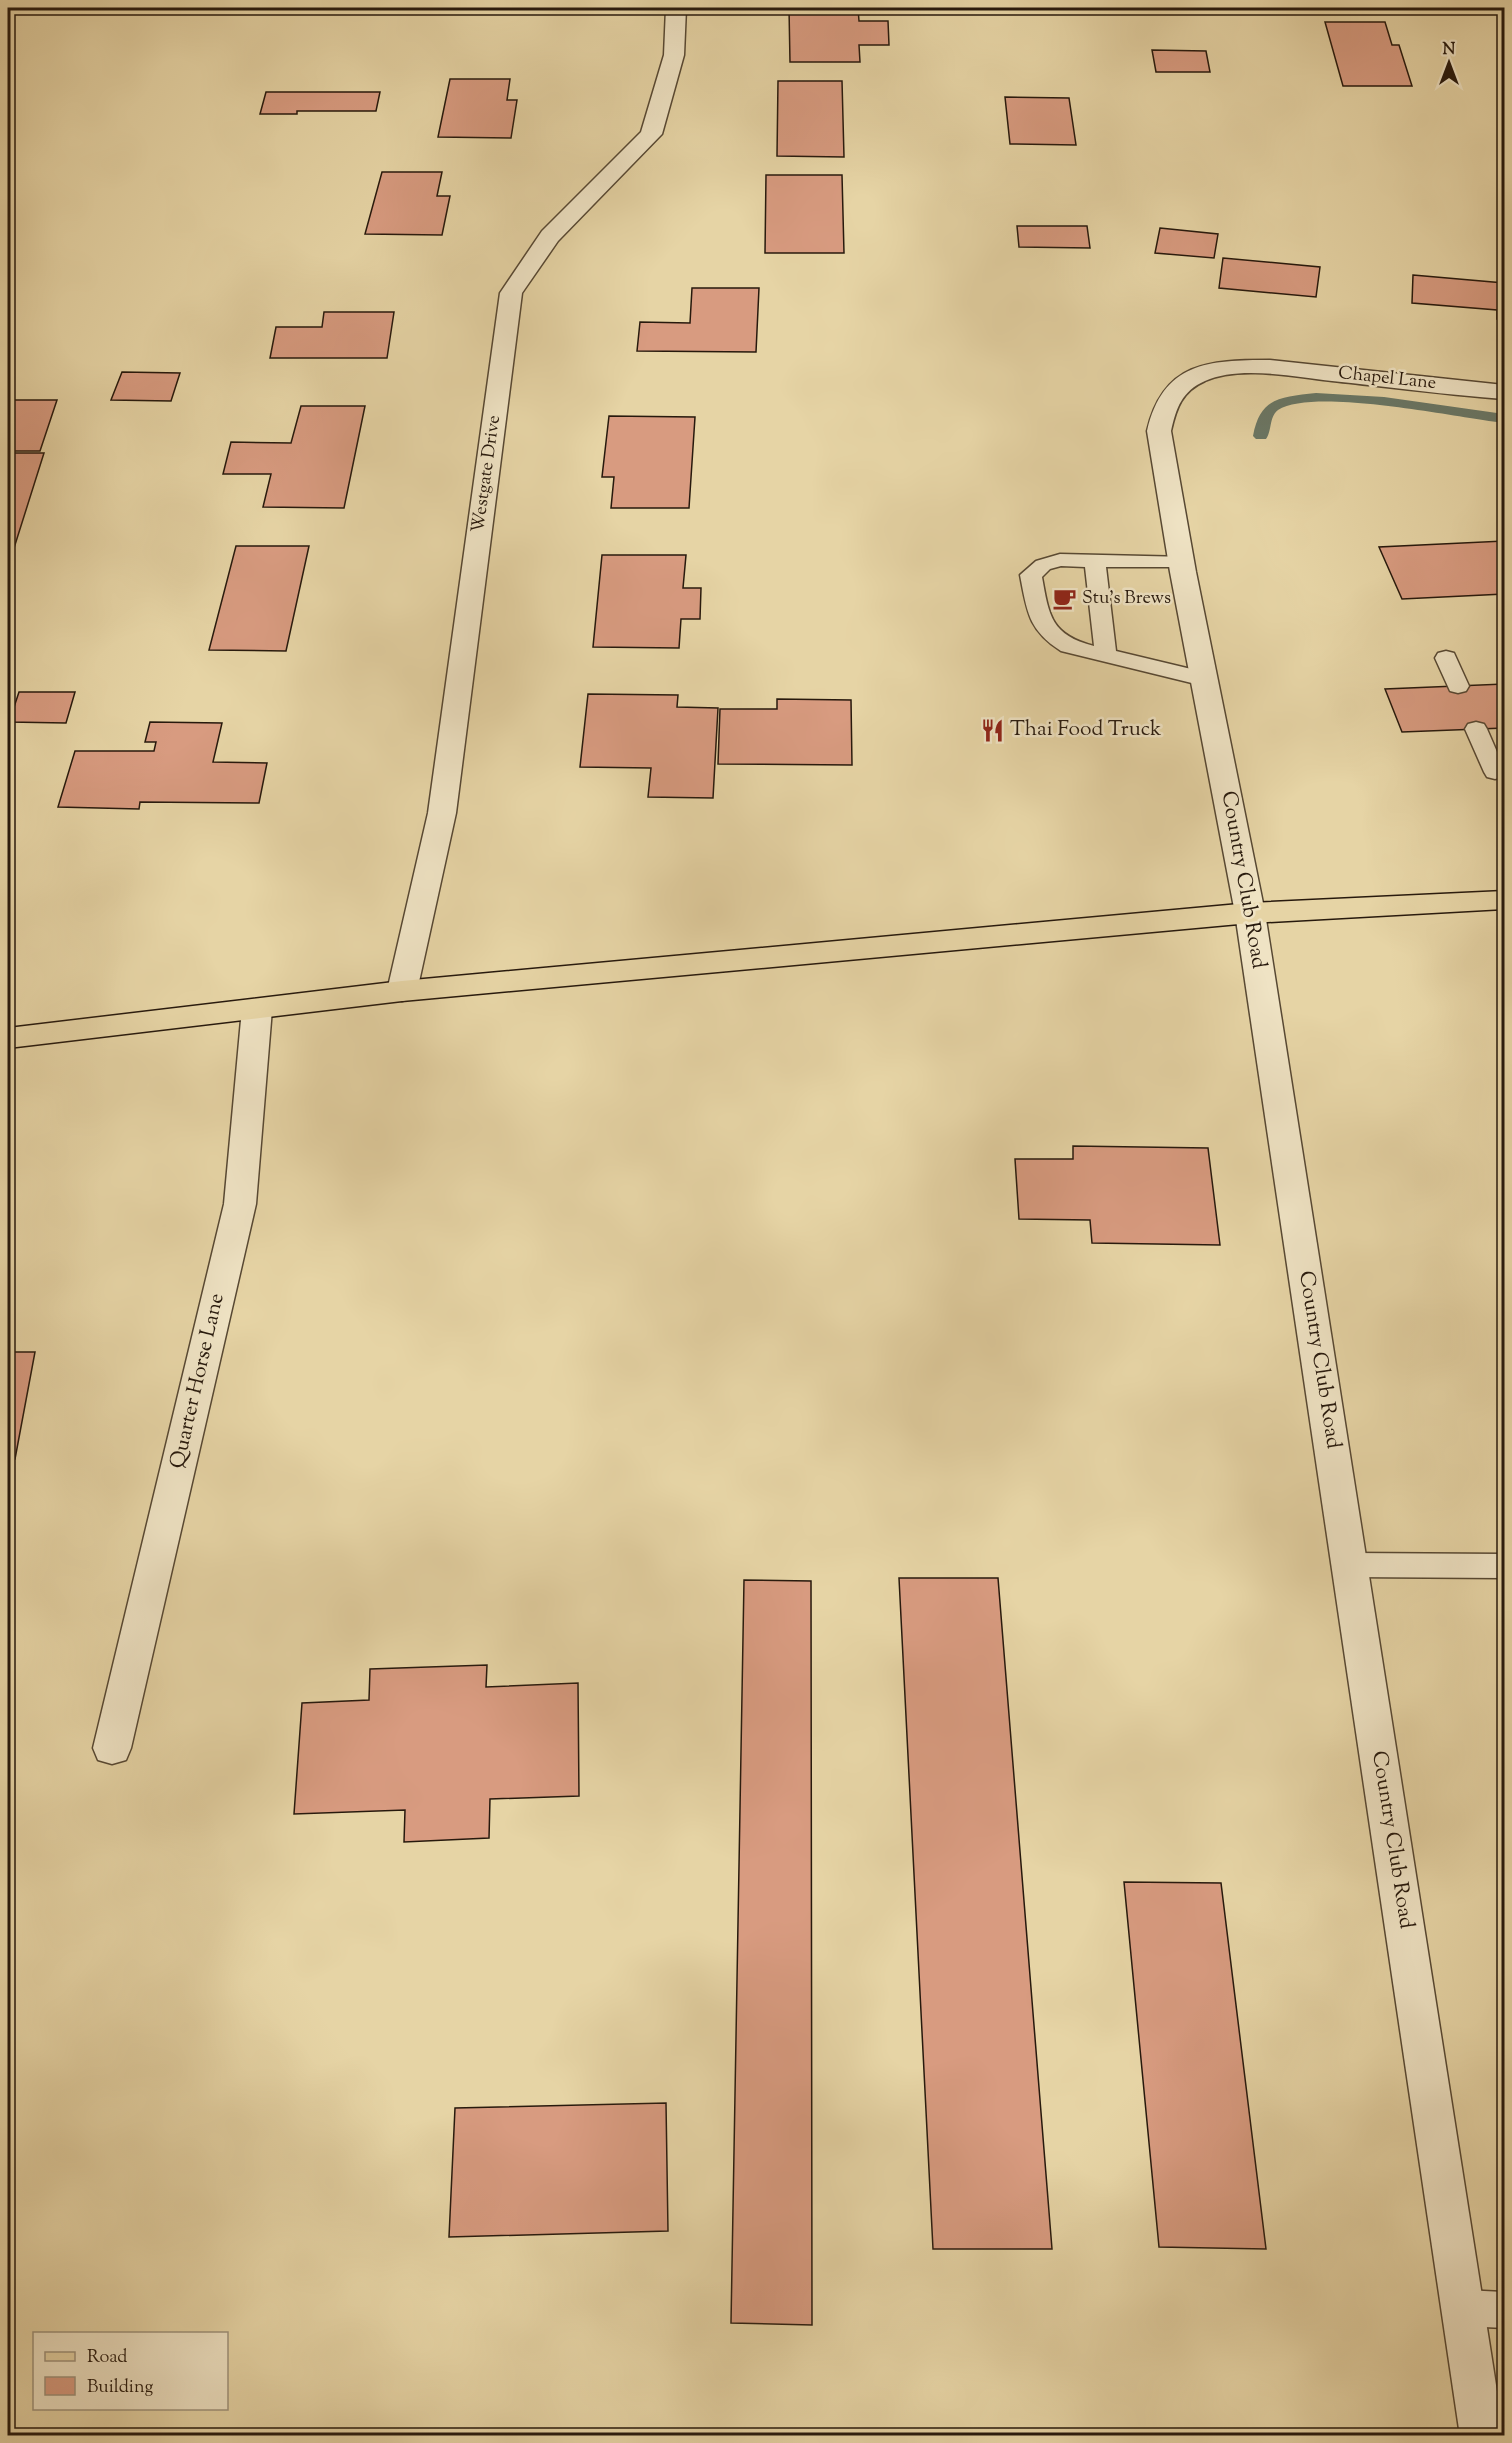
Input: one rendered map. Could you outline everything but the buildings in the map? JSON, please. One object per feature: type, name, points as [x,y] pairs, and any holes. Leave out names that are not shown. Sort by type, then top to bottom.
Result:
[{"type":"main road","points":[[8,1038],[402,992],[1250,914],[1504,900]]},
{"type":"street","name":"Westgate Drive","points":[[402,992],[442,813],[511,293],[550,236],[651,134],[674,55],[676,8]]},
{"type":"street","name":"Country Club Road","points":[[1270,367],[1232,367],[1191,377],[1179,386],[1161,415],[1159,431],[1181,561],[1250,914],[1483,2436]]},
{"type":"street","name":"Chapel Lane","points":[[1270,367],[1504,392]]},
{"type":"street","name":"Quarter Horse Lane","points":[[112,1748],[240,1204],[257,1009]]},
{"type":"lane","points":[[1181,561],[1060,560],[1043,565],[1032,574],[1041,624],[1051,636],[1069,646],[1204,680]]},
{"type":"lane","points":[[1095,560],[1106,656]]},
{"type":"lane","points":[[1446,658],[1458,686]]},
{"type":"lane","points":[[1476,729],[1495,772]]},
{"type":"lane","points":[[1350,1564],[1504,1566]]},
{"type":"lane","points":[[1464,2308],[1504,2310]]},
{"type":"waterway","points":[[1261,436],[1265,416],[1273,407],[1290,400],[1316,398],[1420,406],[1504,419]]},
{"type":"place","name":"Stu's Brews","points":[[1064,599]]},
{"type":"place","name":"Thai Food Truck","points":[[992,730]]}]
